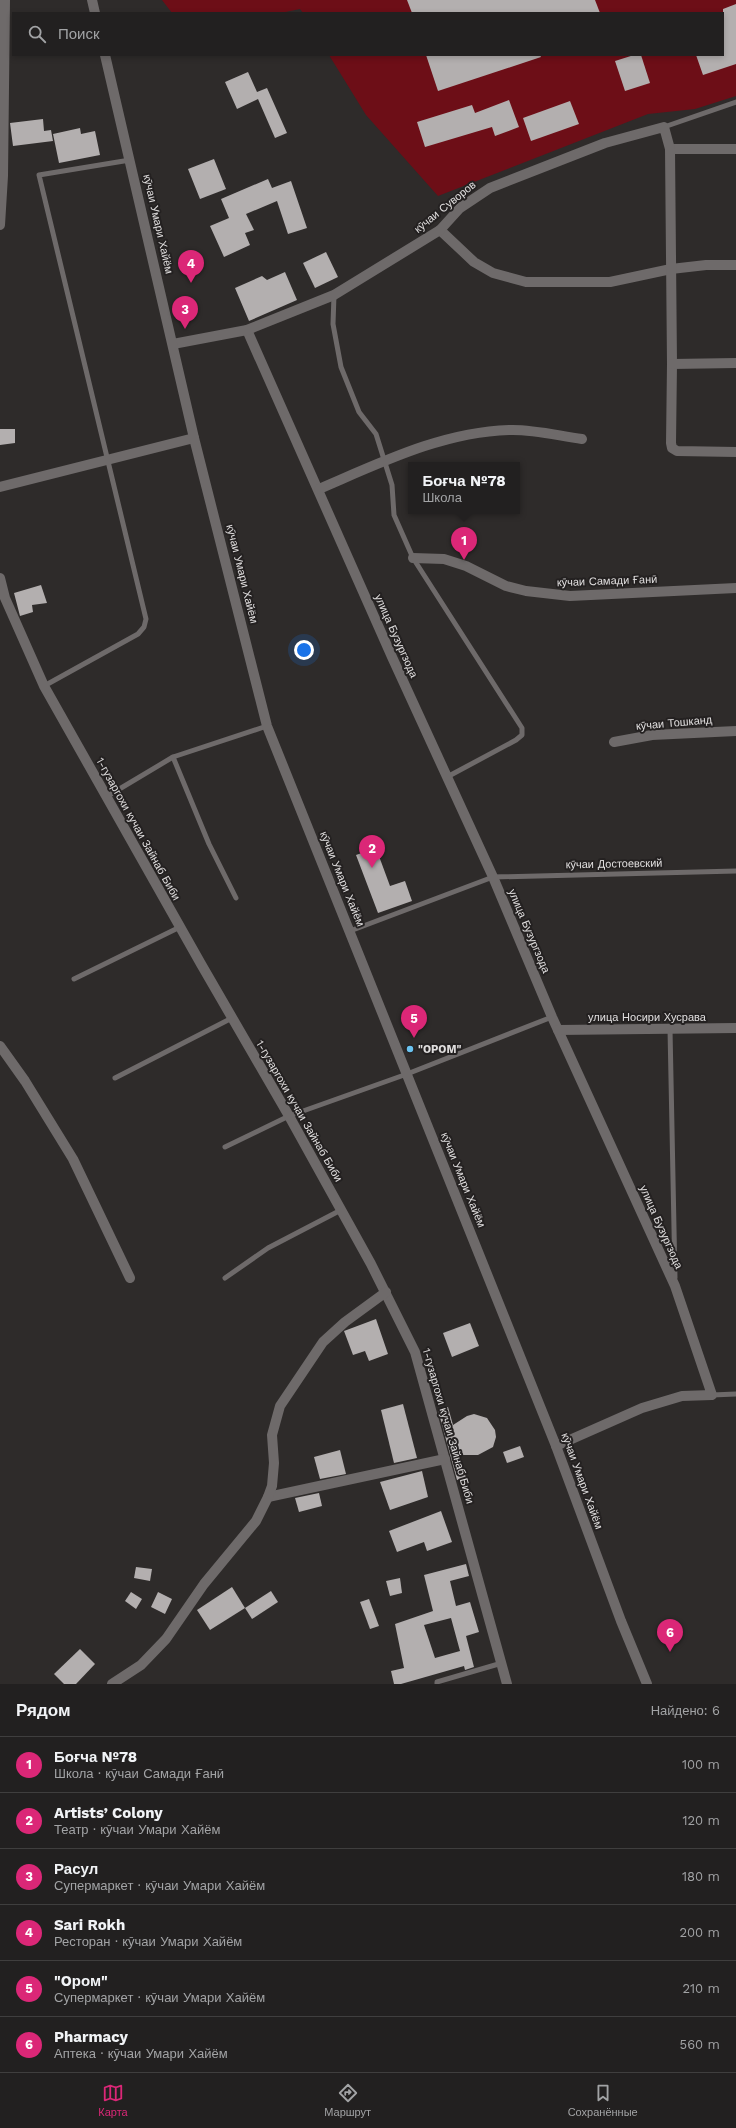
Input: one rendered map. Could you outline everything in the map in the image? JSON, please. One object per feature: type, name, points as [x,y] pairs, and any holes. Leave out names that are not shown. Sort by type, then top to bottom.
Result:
[{"type":"street","points":[[0,225],[5,0]]},
{"type":"street","points":[[92,0],[95,12]]},
{"type":"street","name":"кӯчаи Умари Хайём","points":[[105,56],[131,160],[194,438],[267,726],[556,1446],[621,1621],[647,1684]]},
{"type":"street","points":[[664,127],[670,148],[672,364],[670,443],[672,448],[677,452],[736,452]]},
{"type":"street","name":"кӯчаи Суворов","points":[[173,344],[247,330],[334,295],[440,230],[460,208],[490,188],[605,143],[664,127]]},
{"type":"street","points":[[670,148],[736,149]]},
{"type":"street","points":[[440,230],[480,266],[493,273],[526,282],[610,282],[671,269],[706,265],[736,265]]},
{"type":"street","name":"улица Бузургзода","points":[[247,330],[319,489],[392,657],[493,877],[552,1017],[675,1286],[712,1395]]},
{"type":"street","points":[[672,364],[736,363]]},
{"type":"street","points":[[319,489],[385,461],[428,445],[465,434],[511,430],[582,439]]},
{"type":"street","points":[[0,487],[108,461],[194,438]]},
{"type":"street","name":"кӯчаи Самади Ғанӣ","points":[[413,558],[444,559],[466,566],[506,586],[552,595],[570,596],[736,588]]},
{"type":"street","name":"1-гузаргохи кучаи Зайнаб Биби","points":[[0,578],[5,598],[44,686],[232,1018],[290,1116],[386,1292],[415,1352],[507,1684]]},
{"type":"street","name":"кӯчаи Тошканд","points":[[614,742],[652,735],[736,731]]},
{"type":"street","name":"улица Носири Хусрава","points":[[558,1030],[736,1028]]},
{"type":"street","points":[[0,1046],[25,1081],[73,1159],[130,1278]]},
{"type":"street","points":[[112,1684],[141,1665],[166,1639],[204,1584],[256,1521],[272,1486],[274,1463],[272,1435],[280,1406],[323,1342],[345,1322],[386,1292]]},
{"type":"street","points":[[556,1446],[642,1408],[682,1396],[712,1395]]},
{"type":"street","points":[[268,1497],[445,1459]]},
{"type":"lane","name":"кӯчаи Суворов","points":[[664,127],[736,102]]},
{"type":"lane","points":[[44,686],[138,634],[144,628],[146,619],[39,176],[131,160]]},
{"type":"lane","points":[[334,295],[333,324],[341,368],[359,412],[376,434],[392,485],[394,515],[413,558],[522,728],[522,735],[516,740],[447,777]]},
{"type":"lane","points":[[106,797],[173,757],[267,726]]},
{"type":"lane","points":[[173,757],[209,844],[236,898]]},
{"type":"lane","name":"кӯчаи Достоевский","points":[[350,931],[493,877],[736,871]]},
{"type":"lane","points":[[74,979],[180,927]]},
{"type":"lane","points":[[225,1147],[290,1116],[407,1074],[552,1017]]},
{"type":"lane","points":[[115,1078],[232,1018]]},
{"type":"lane","points":[[670,1029],[675,1286]]},
{"type":"lane","points":[[225,1278],[268,1248],[342,1210]]},
{"type":"lane","points":[[712,1395],[736,1394]]},
{"type":"lane","points":[[437,1684],[436,1682],[502,1663]]},
{"type":"shaded area","points":[[162,0],[736,0],[736,96],[695,109],[648,114],[438,196],[366,115],[330,56],[724,56],[724,12],[302,12],[300,9],[286,12],[171,12]]},
{"type":"building","points":[[407,0],[595,0],[600,12],[412,12]]},
{"type":"building","points":[[736,4],[736,64],[703,75],[696,56],[724,56],[723,9]]},
{"type":"building","points":[[426,56],[541,57],[438,91]]},
{"type":"building","points":[[631,56],[641,56],[650,83],[625,91],[615,61]]},
{"type":"building","points":[[248,72],[257,92],[267,88],[287,133],[275,138],[258,99],[237,109],[225,82]]},
{"type":"building","points":[[509,100],[519,127],[495,136],[492,127],[425,147],[417,122],[472,105],[475,113]]},
{"type":"building","points":[[570,101],[579,124],[531,141],[523,118]]},
{"type":"building","points":[[43,119],[44,131],[51,130],[53,141],[13,146],[10,123]]},
{"type":"building","points":[[80,128],[81,134],[95,131],[100,155],[59,163],[53,134]]},
{"type":"building","points":[[214,159],[226,189],[200,199],[188,169]]},
{"type":"building","points":[[268,179],[272,188],[291,181],[307,228],[288,234],[277,201],[246,214],[254,230],[245,233],[250,245],[224,257],[210,226],[229,218],[221,199]]},
{"type":"building","points":[[326,252],[338,277],[315,288],[303,263]]},
{"type":"building","points":[[285,272],[297,300],[249,321],[235,288],[262,276],[267,280]]},
{"type":"building","points":[[0,429],[15,429],[15,443],[0,445]]},
{"type":"building","points":[[41,585],[47,603],[32,605],[33,612],[20,616],[14,593]]},
{"type":"building","points":[[376,848],[390,886],[405,881],[412,901],[378,913],[356,855]]},
{"type":"building","points":[[376,1319],[388,1354],[369,1361],[365,1351],[353,1355],[344,1331]]},
{"type":"building","points":[[470,1323],[479,1346],[452,1357],[443,1333]]},
{"type":"building","points":[[403,1404],[417,1458],[394,1463],[381,1410]]},
{"type":"building","points":[[448,1407],[453,1425],[467,1416],[474,1414],[487,1418],[495,1430],[496,1437],[493,1447],[478,1455],[460,1455],[466,1478],[457,1480],[438,1410]]},
{"type":"building","points":[[520,1446],[524,1457],[507,1463],[503,1452]]},
{"type":"building","points":[[340,1450],[346,1474],[320,1479],[314,1457]]},
{"type":"building","points":[[422,1471],[428,1497],[390,1510],[380,1482]]},
{"type":"building","points":[[319,1493],[322,1506],[299,1512],[295,1498]]},
{"type":"building","points":[[441,1511],[452,1542],[427,1551],[424,1542],[397,1552],[389,1531]]},
{"type":"building","points":[[466,1564],[469,1576],[450,1581],[456,1606],[470,1602],[479,1632],[466,1636],[474,1667],[465,1670],[464,1666],[401,1684],[394,1684],[391,1671],[404,1668],[395,1624],[433,1611],[424,1575]],"holes":[[[451,1618],[460,1651],[435,1658],[424,1625]]]},
{"type":"building","points":[[136,1567],[152,1569],[150,1581],[134,1578]]},
{"type":"building","points":[[400,1578],[402,1593],[390,1596],[386,1581]]},
{"type":"building","points":[[232,1587],[245,1608],[210,1630],[197,1610]]},
{"type":"building","points":[[271,1591],[278,1602],[252,1619],[245,1608]]},
{"type":"building","points":[[131,1592],[142,1599],[136,1609],[125,1601]]},
{"type":"building","points":[[158,1592],[172,1599],[165,1614],[151,1607]]},
{"type":"building","points":[[369,1599],[379,1626],[370,1629],[360,1602]]},
{"type":"building","points":[[80,1649],[95,1664],[76,1684],[64,1684],[54,1674]]},
{"type":"place","name":"Sari Rokh","points":[[191,283]]},
{"type":"place","name":"Расул","points":[[185,329]]},
{"type":"place","name":"Боғча №78","points":[[464,560]]},
{"type":"place","name":"Artists’ Colony","points":[[372,868]]},
{"type":"place","name":"\"Oром\"","points":[[414,1038]]},
{"type":"place","name":"\"OPOM\"","points":[[410,1049]]},
{"type":"place","name":"Pharmacy","points":[[670,1652]]}]
